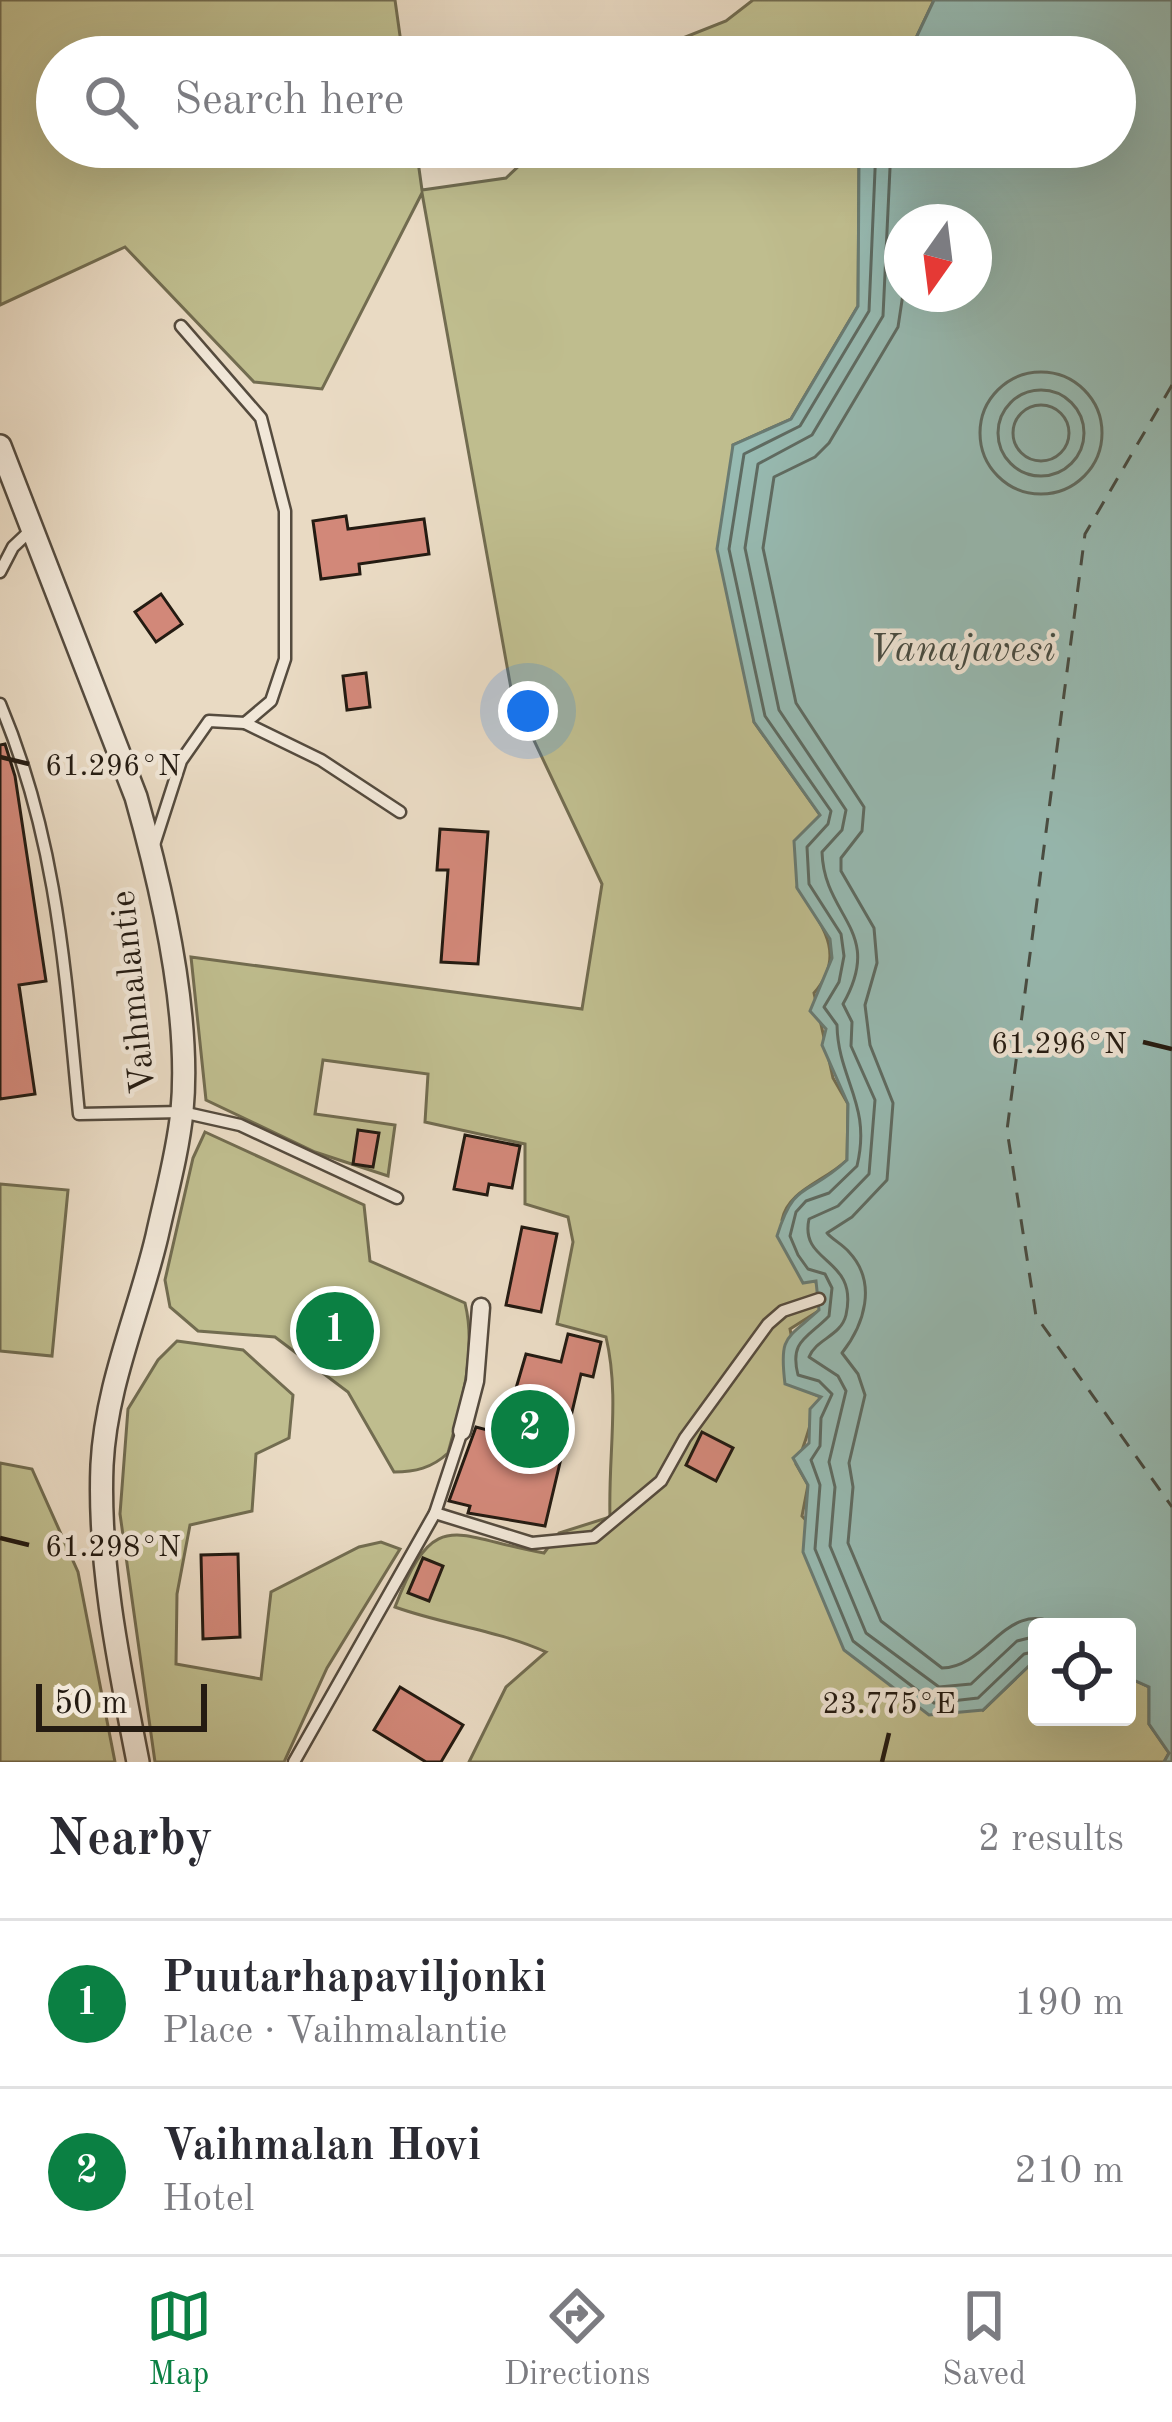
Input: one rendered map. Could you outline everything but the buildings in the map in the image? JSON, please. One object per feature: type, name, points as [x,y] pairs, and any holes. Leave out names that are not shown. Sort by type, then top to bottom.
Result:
[{"type":"street","name":"Vaihmalantie","points":[[0,446],[30,531],[91,670],[152,852],[182,1052],[182,1112],[156,1240],[122,1343],[102,1464],[111,1618],[138,1762]]},
{"type":"street","points":[[462,1432],[475,1381],[481,1306]]},
{"type":"lane","points":[[182,326],[261,418],[285,511],[285,659],[271,701],[245,723]]},
{"type":"lane","points":[[0,572],[13,547],[30,531]]},
{"type":"lane","points":[[0,704],[31,781],[62,921],[79,1114],[182,1112],[240,1125],[397,1198]]},
{"type":"lane","points":[[152,852],[181,761],[209,721],[245,723],[321,760],[400,812]]},
{"type":"lane","points":[[435,1513],[532,1543],[594,1537],[661,1481],[685,1438],[768,1324],[783,1311],[819,1299]]},
{"type":"lane","points":[[293,1762],[435,1513],[462,1432]]},
{"type":"shaded area","points":[[0,0],[395,0],[400,36],[36,36],[36,168],[419,168],[422,190],[506,178],[517,168],[859,168],[858,306],[791,419],[733,445],[754,722],[820,815],[797,887],[827,939],[829,965],[814,993],[833,1078],[848,1104],[847,1160],[791,1201],[782,1220],[820,1290],[820,1310],[790,1329],[802,1389],[821,1397],[796,1464],[808,1485],[802,1516],[983,1710],[1028,1667],[1028,1726],[1136,1726],[1136,1681],[1149,1687],[1149,1724],[1169,1753],[1164,1762],[469,1762],[506,1687],[546,1652],[395,1607],[409,1574],[436,1540],[468,1536],[544,1553],[559,1533],[610,1517],[613,1404],[606,1337],[557,1324],[573,1242],[568,1217],[525,1204],[525,1144],[425,1122],[428,1074],[323,1060],[315,1114],[395,1125],[388,1176],[315,1152],[206,1100],[191,957],[582,1009],[602,884],[512,694],[422,193],[322,389],[254,382],[125,247],[0,305]]},
{"type":"shaded area","points":[[753,0],[934,0],[917,36],[688,36],[726,21]]},
{"type":"shaded area","points":[[205,1132],[364,1205],[370,1261],[465,1303],[466,1378],[448,1453],[442,1458],[423,1468],[394,1472],[348,1392],[275,1337],[198,1331],[170,1307],[165,1280],[193,1158]]},
{"type":"shaded area","points":[[0,1184],[68,1190],[52,1356],[0,1351]]},
{"type":"shaded area","points":[[177,1341],[243,1350],[293,1395],[289,1438],[256,1454],[252,1511],[190,1525],[177,1594],[176,1664],[261,1679],[271,1592],[359,1547],[381,1542],[400,1549],[327,1668],[284,1762],[155,1762],[120,1514],[128,1409],[158,1360]]},
{"type":"shaded area","points":[[0,1463],[32,1469],[78,1572],[115,1762],[0,1762]]},
{"type":"water","name":"Vanajavesi","points":[[934,0],[1172,0],[1172,1762],[1164,1762],[1169,1753],[1149,1724],[1149,1687],[1136,1681],[1136,1618],[1028,1618],[1028,1667],[983,1710],[929,1715],[844,1650],[803,1552],[808,1485],[793,1458],[809,1443],[810,1409],[821,1397],[785,1384],[783,1356],[787,1340],[819,1310],[816,1281],[803,1283],[777,1236],[797,1196],[847,1160],[848,1104],[822,1045],[826,1029],[810,1011],[832,958],[830,939],[797,888],[794,841],[820,815],[754,722],[717,549],[733,445],[791,419],[858,306],[859,168],[1136,168],[1136,36],[917,36]]},
{"type":"ferry route","points":[[1172,385],[1085,534],[1007,1130],[1036,1316],[1172,1507]]},
{"type":"place","name":"Puutarhapaviljonki","points":[[335,1331]]},
{"type":"place","name":"Vaihmalan Hovi","points":[[530,1429]]}]
